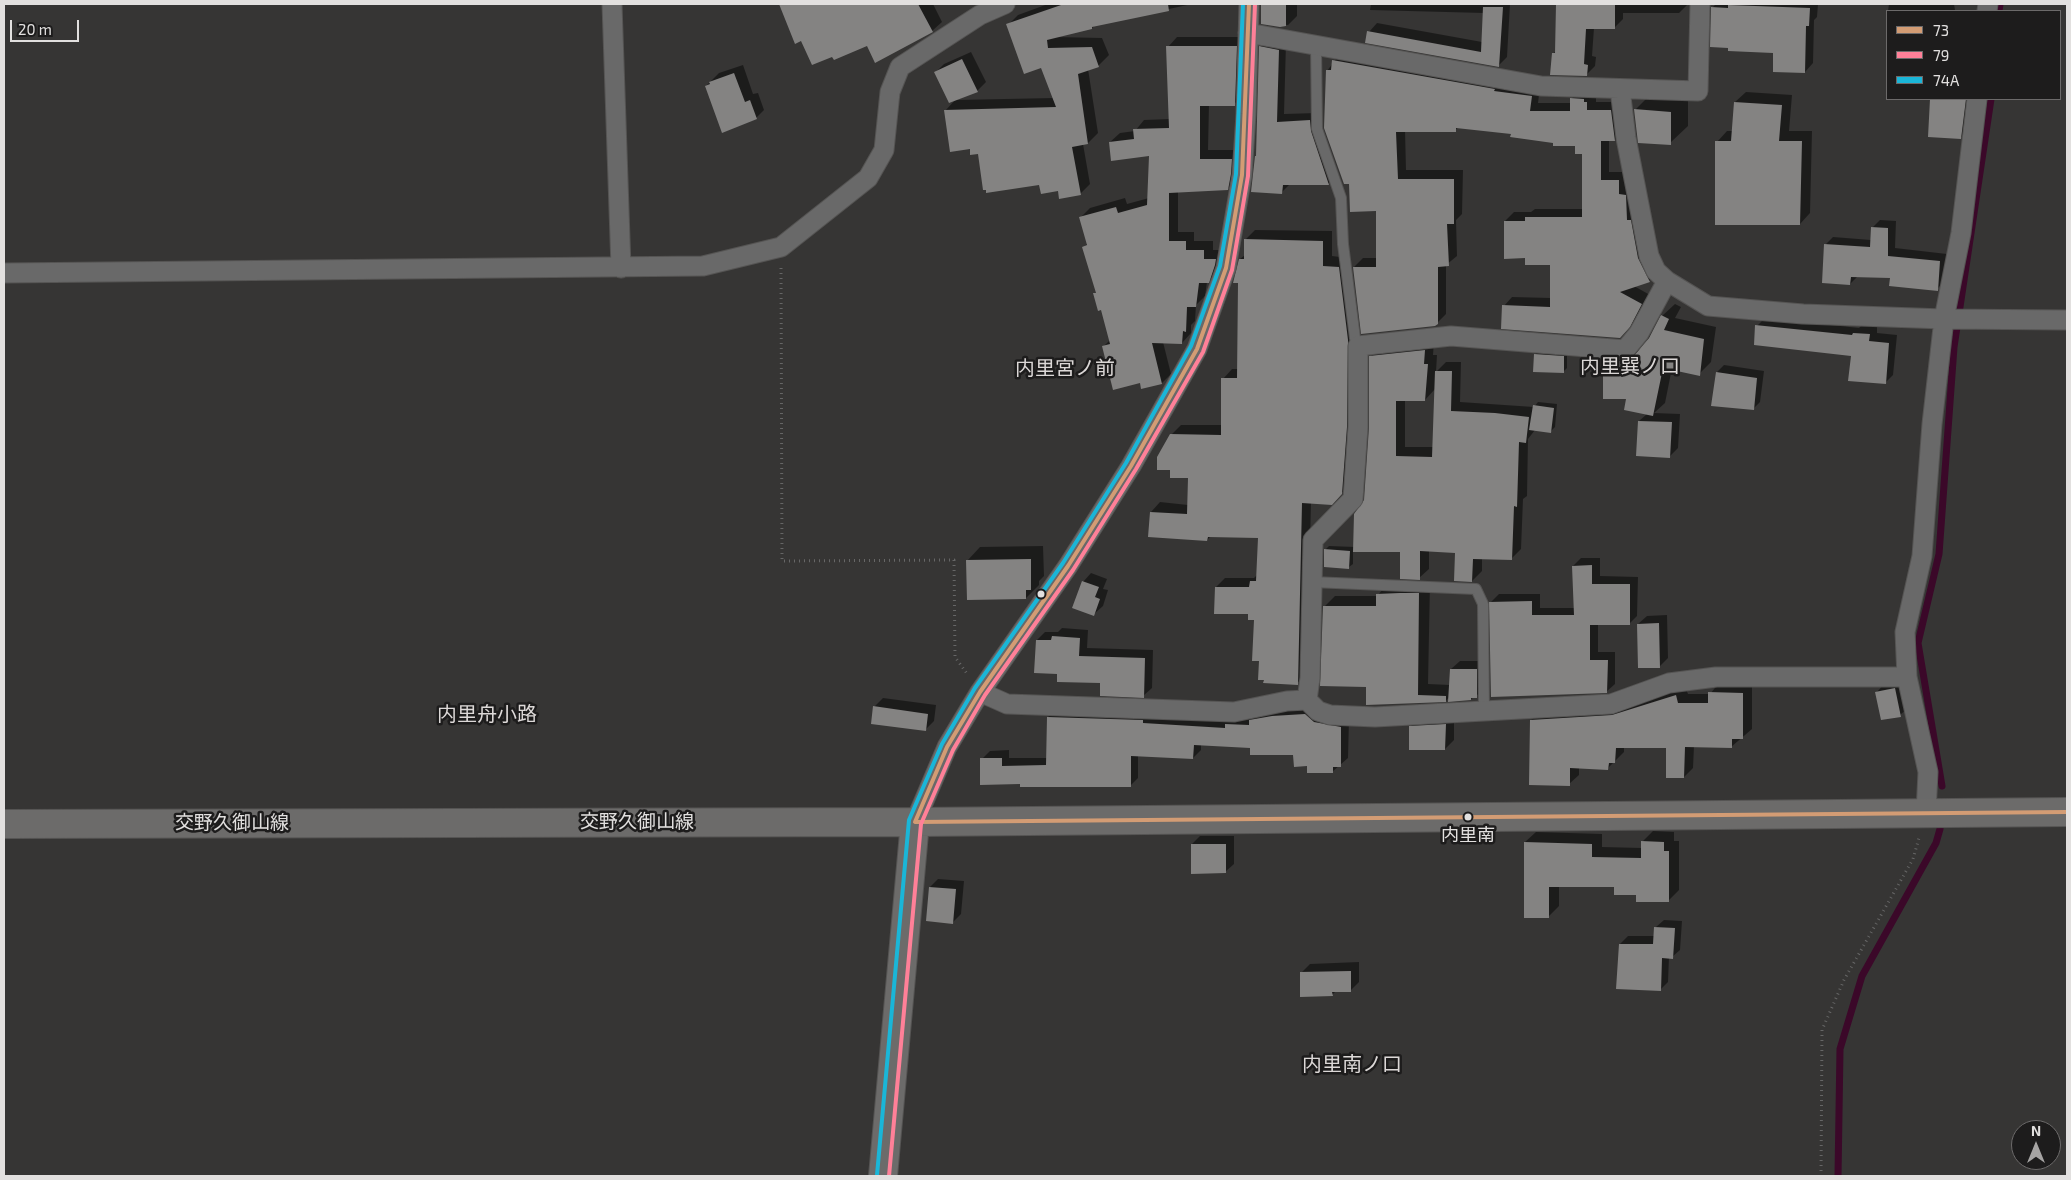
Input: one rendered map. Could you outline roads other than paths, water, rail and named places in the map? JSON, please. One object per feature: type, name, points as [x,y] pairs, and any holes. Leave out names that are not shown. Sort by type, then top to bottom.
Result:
[{"type":"main road","name":"交野久御山線","points":[[4,824],[915,822],[2067,812]]},
{"type":"main road","points":[[883,1176],[915,822]]},
{"type":"street","points":[[612,4],[621,268]]},
{"type":"street","points":[[4,273],[703,266],[781,247],[868,178],[884,150],[890,92],[900,67],[980,15],[1005,4]]},
{"type":"street","points":[[915,822],[947,746],[980,692],[1074,558],[1131,466],[1197,348],[1226,268],[1242,175],[1246,114],[1249,4]]},
{"type":"street","points":[[1248,33],[1541,86],[1698,91],[1700,4]]},
{"type":"street","points":[[1620,89],[1626,138],[1649,256],[1656,271],[1667,282],[1708,306],[1803,314],[1944,319],[2067,320]]},
{"type":"street","points":[[1926,813],[1928,772],[1907,677],[1905,632],[1922,556],[1932,424],[1944,319],[1961,233],[1977,100]]},
{"type":"street","points":[[1307,700],[1310,678],[1313,540],[1353,499],[1358,427],[1358,346],[1451,336],[1625,350],[1640,333],[1667,282]]},
{"type":"street","points":[[980,692],[1007,704],[1234,712],[1287,701],[1307,700],[1318,711],[1348,718],[1611,704],[1669,683],[1716,677],[1907,677]]},
{"type":"lane","points":[[1316,45],[1317,129],[1341,198],[1343,244],[1354,338],[1358,346]]},
{"type":"lane","points":[[1312,582],[1476,589],[1483,604],[1484,712]]},
{"type":"waterway","points":[[1999,10],[2000,4]]},
{"type":"waterway","points":[[1942,786],[1918,643],[1939,554],[1954,347],[1991,100]]},
{"type":"waterway","points":[[1838,1176],[1840,1049],[1862,976],[1936,843],[1940,829]]},
{"type":"place","name":"内里南","points":[[1468,817]]},
{"type":"district","name":"内里巽ノ口","points":[[1630,366]]},
{"type":"district","name":"内里宮ノ前","points":[[1065,368]]},
{"type":"district","name":"内里舟小路","points":[[487,714]]},
{"type":"district","name":"内里南ノ口","points":[[1352,1064]]}]
